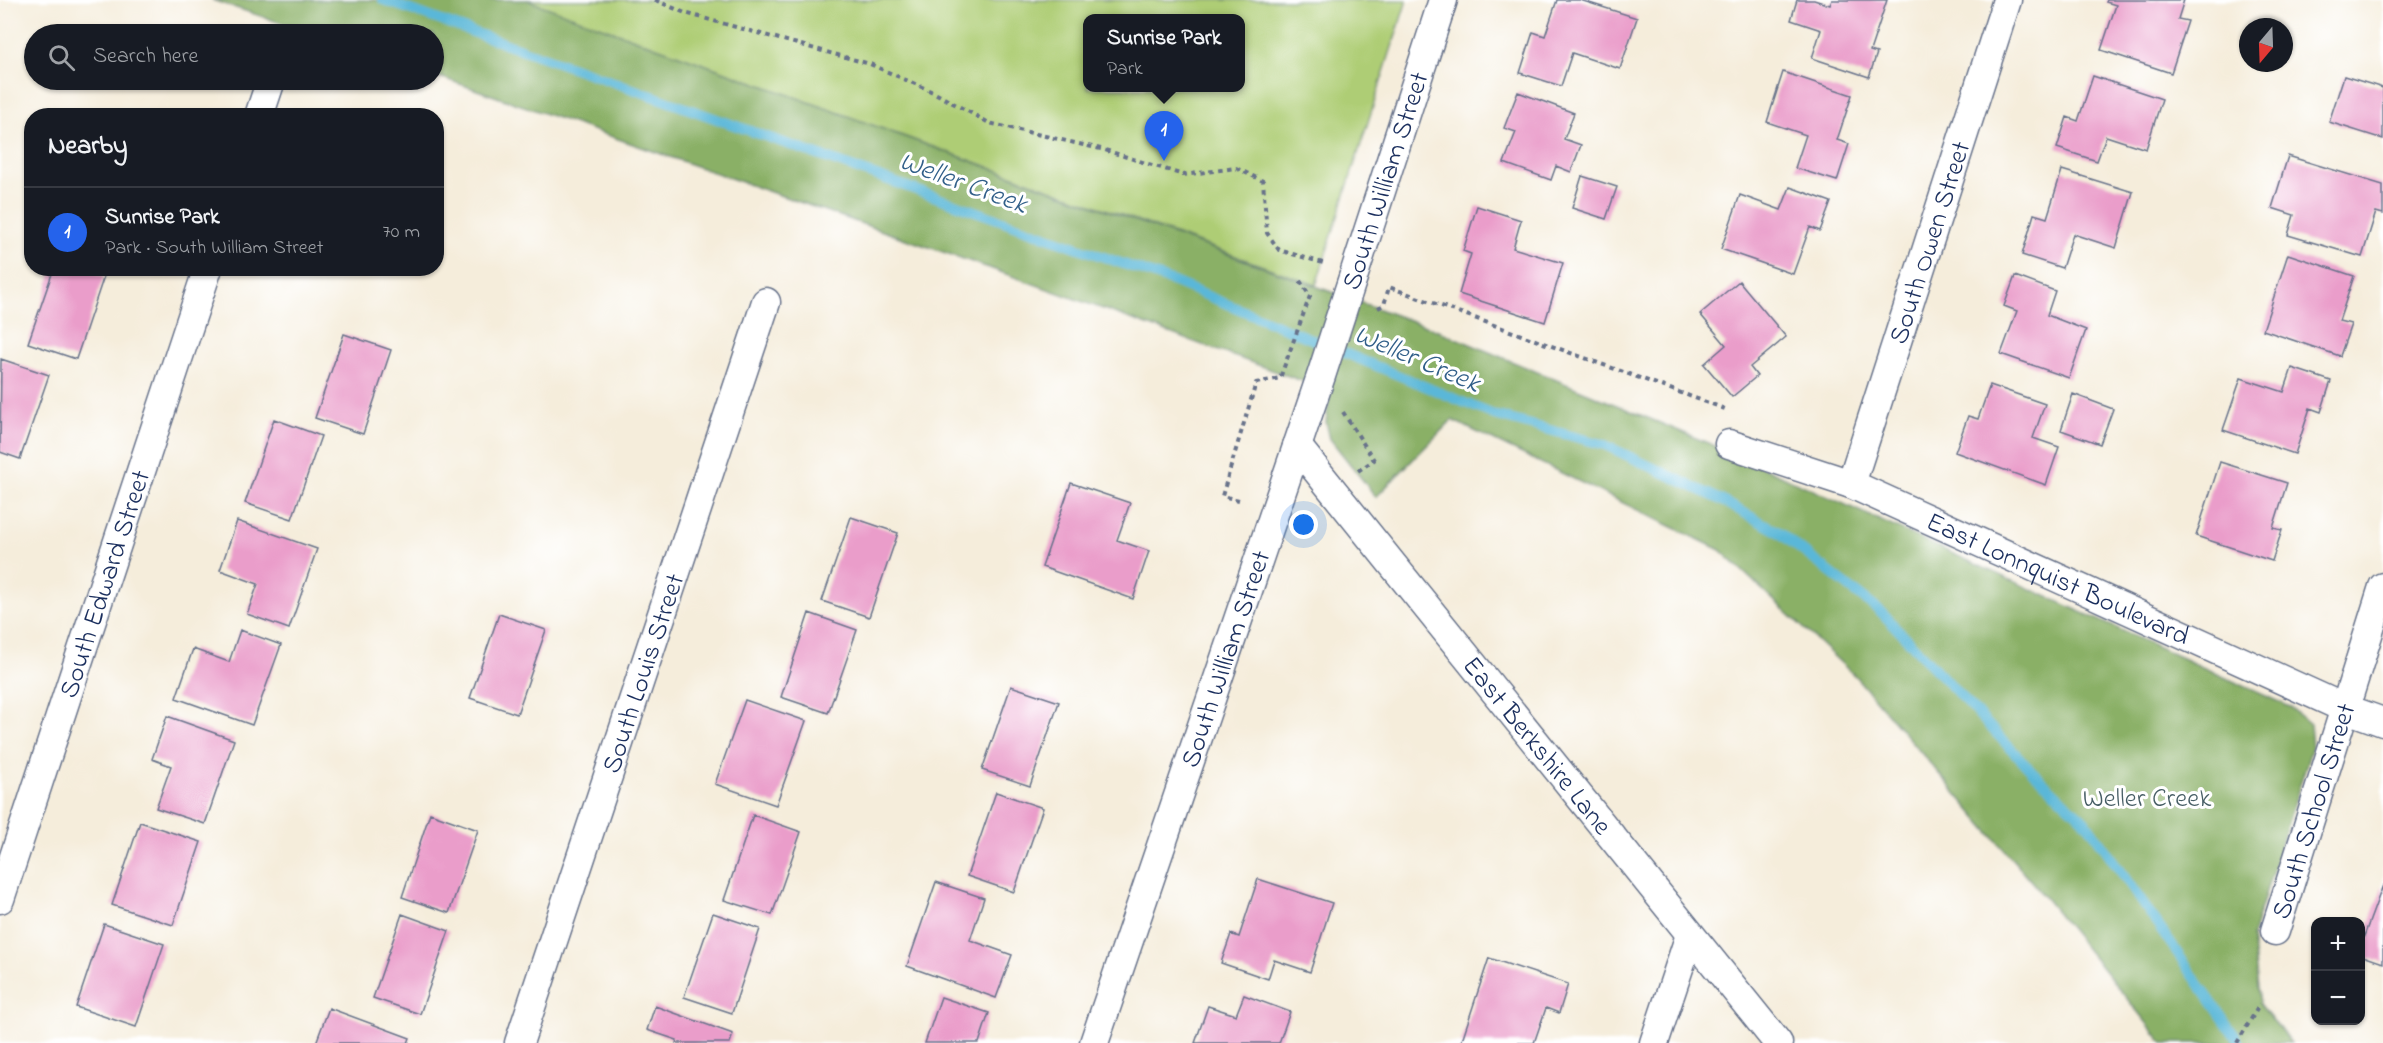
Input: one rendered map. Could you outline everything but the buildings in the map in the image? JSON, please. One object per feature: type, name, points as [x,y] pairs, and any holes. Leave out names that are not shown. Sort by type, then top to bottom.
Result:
[{"type":"street","name":"South William Street","points":[[1094,1043],[1298,446],[1443,0]]},
{"type":"street","name":"South Owen Street","points":[[1851,484],[2007,0]]},
{"type":"street","points":[[262,108],[268,90]]},
{"type":"street","name":"South Edward Street","points":[[0,899],[205,276]]},
{"type":"street","name":"South Louis Street","points":[[519,1043],[766,302]]},
{"type":"street","name":"East Lonnquist Boulevard","points":[[1729,444],[1851,484],[2344,708],[2383,722]]},
{"type":"street","name":"East Berkshire Lane","points":[[1298,446],[1778,1043]]},
{"type":"street","name":"South School Street","points":[[2275,932],[2383,587]]},
{"type":"street","points":[[1654,1043],[1690,935]]},
{"type":"path","points":[[655,0],[685,13],[870,64],[933,92],[989,123],[1105,150],[1183,175],[1236,168],[1263,181],[1267,232],[1279,250],[1323,263]]},
{"type":"path","points":[[1239,500],[1222,496],[1256,383],[1280,378],[1310,296],[1298,278]]},
{"type":"path","points":[[1389,287],[1736,413]]},
{"type":"path","points":[[1339,405],[1355,435],[1374,460],[1358,472]]},
{"type":"path","points":[[2237,1043],[2260,1004]]},
{"type":"green space","name":"Weller Creek","points":[[212,0],[527,0],[1434,329],[1732,453],[2290,707],[2310,724],[2312,747],[2252,936],[2260,1004],[2291,1043],[2163,1043],[2037,888],[1856,677],[1720,550],[1452,420],[1376,497],[1330,439],[1326,422],[1330,391],[992,269],[444,78],[444,24],[284,24]]},
{"type":"green space","points":[[526,0],[1407,0],[1316,285]]},
{"type":"waterway","name":"Weller Creek","points":[[383,0],[1174,282],[1494,415],[1605,445],[1719,499],[1777,531],[1881,612],[2034,773],[2087,823],[2240,1043]]},
{"type":"place","name":"Sunrise Park","points":[[1164,161]]}]
